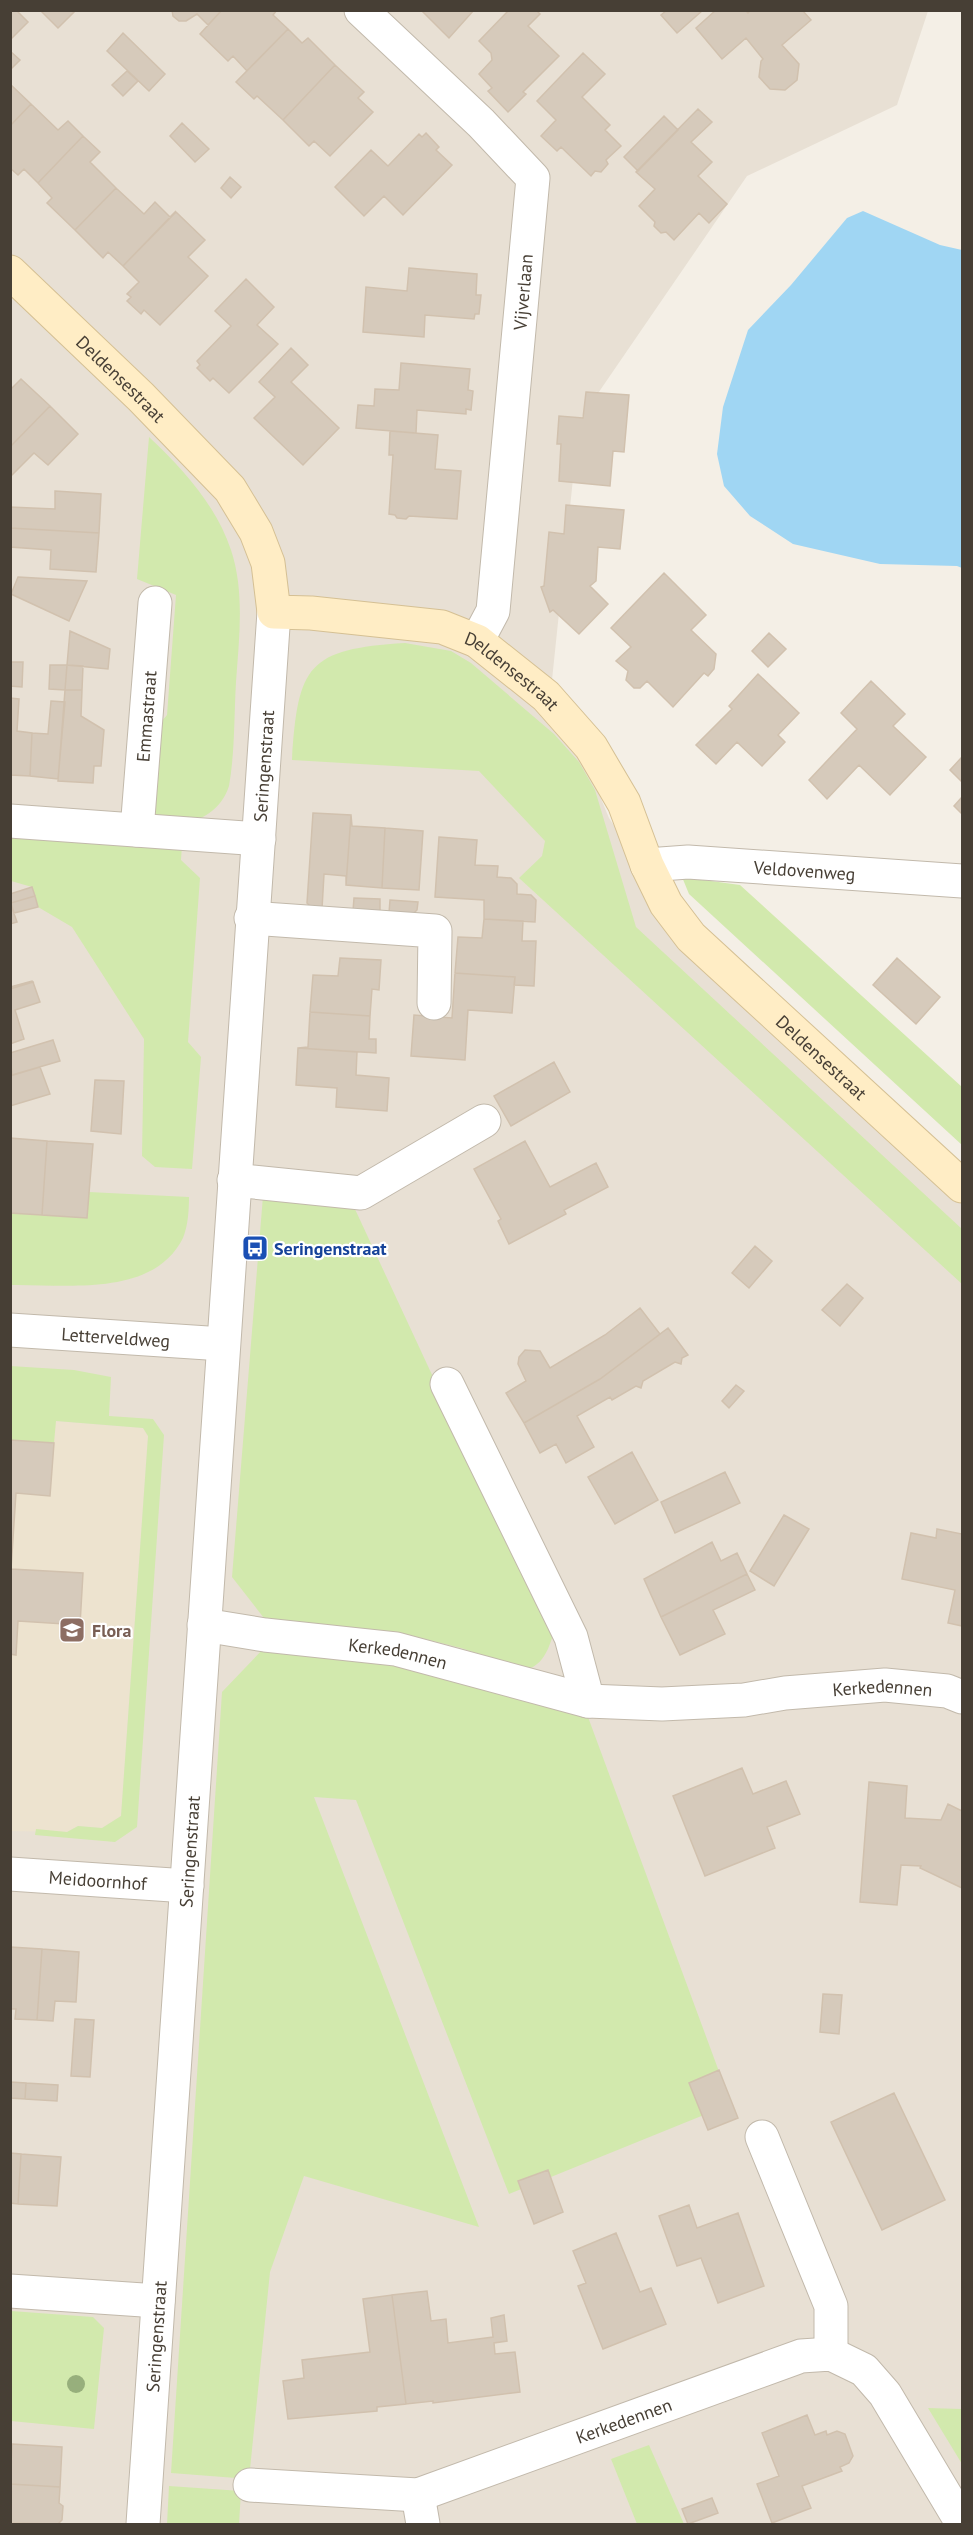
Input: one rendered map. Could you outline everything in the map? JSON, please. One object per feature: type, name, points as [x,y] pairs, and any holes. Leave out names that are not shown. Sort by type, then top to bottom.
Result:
[{"type":"street","name":"Vijverlaan","points":[[361,10],[481,123],[533,178],[493,611],[477,641]]},
{"type":"street","name":"Deldensestraat","points":[[10,272],[141,397],[230,489],[256,532],[268,563],[274,612],[311,613],[442,627],[477,641],[546,696],[591,747],[624,803],[647,865],[666,904],[691,937],[963,1186]]},
{"type":"street","name":"Emmastraat","points":[[137,830],[155,603]]},
{"type":"street","name":"Seringenstraat","points":[[143,2524],[274,612]]},
{"type":"street","points":[[10,821],[259,840]]},
{"type":"street","name":"Veldovenweg","points":[[647,865],[688,862],[963,881]]},
{"type":"street","points":[[252,918],[435,931],[434,1004]]},
{"type":"street","points":[[234,1180],[361,1193],[484,1121]]},
{"type":"street","name":"Letterveldweg","points":[[10,1330],[223,1344]]},
{"type":"street","points":[[447,1384],[571,1637],[588,1701]]},
{"type":"street","name":"Kerkedennen","points":[[204,1624],[265,1635],[396,1649],[588,1701],[686,1703],[744,1700],[785,1693],[885,1685],[947,1691],[963,1697]]},
{"type":"street","name":"Meidoornhof","points":[[10,1874],[187,1886]]},
{"type":"street","points":[[762,2137],[831,2306],[831,2354]]},
{"type":"street","points":[[10,2291],[158,2301]]},
{"type":"street","name":"Kerkedennen","points":[[250,2485],[421,2510],[801,2356],[831,2354],[864,2370],[885,2394],[963,2523]]},
{"type":"shaded area","points":[[11,11],[928,11],[897,105],[747,176],[579,421],[552,680],[609,818],[670,912],[962,1173],[962,2524],[11,2524]]},
{"type":"shaded area","name":"Flora","points":[[55,1421],[143,1428],[148,1436],[121,1816],[102,1828],[78,1826],[67,1832],[11,1831],[10,1440]]},
{"type":"green space","points":[[149,437],[186,475],[217,518],[231,550],[240,599],[229,786],[217,807],[208,814],[197,820],[175,823],[153,814],[151,734],[167,715],[176,595],[137,579]]},
{"type":"green space","points":[[405,643],[451,651],[471,663],[554,734],[579,762],[595,790],[636,927],[962,1229],[962,1284],[519,878],[542,856],[545,841],[479,771],[292,760],[299,702],[305,683],[314,668],[328,658],[347,650]]},
{"type":"green space","points":[[10,834],[182,845],[181,860],[200,878],[188,1042],[201,1057],[192,1169],[155,1167],[142,1156],[144,1039],[72,927],[38,907],[32,887],[11,881]]},
{"type":"green space","points":[[682,877],[740,885],[962,1087],[962,1145],[689,894]]},
{"type":"green space","points":[[89,1192],[189,1197],[188,1218],[183,1238],[169,1257],[151,1271],[130,1279],[82,1286],[11,1285],[11,1213],[87,1218]]},
{"type":"green space","points":[[263,1196],[354,1207],[553,1635],[544,1657],[531,1668],[525,1670],[461,1648],[397,1632],[267,1622],[232,1577]]},
{"type":"green space","points":[[10,1366],[74,1370],[111,1377],[109,1416],[153,1419],[164,1435],[137,1827],[115,1842],[35,1835],[36,1829],[67,1832],[78,1826],[102,1828],[121,1816],[148,1436],[143,1428],[56,1421],[54,1443],[11,1440]]},
{"type":"green space","points":[[264,1648],[372,1660],[446,1677],[588,1717],[731,2104],[509,2194],[356,1800],[314,1797],[479,2227],[304,2176],[270,2272],[249,2479],[171,2473],[222,1692]]},
{"type":"green space","points":[[11,2311],[93,2317],[104,2328],[94,2429],[11,2421]]},
{"type":"green space","points":[[928,2408],[962,2409],[962,2464]]},
{"type":"green space","points":[[649,2445],[684,2524],[637,2524],[611,2459]]},
{"type":"green space","points":[[169,2486],[241,2491],[239,2524],[167,2524]]},
{"type":"water","points":[[863,211],[940,245],[962,250],[962,568],[880,564],[793,544],[750,516],[724,486],[717,454],[723,407],[748,330],[791,285],[847,218]]},
{"type":"building","points":[[10,10],[16,10],[28,22],[10,40]]},
{"type":"building","points":[[40,10],[73,10],[74,12],[58,28]]},
{"type":"building","points":[[172,10],[222,10],[208,25],[197,14],[186,21],[179,21],[173,16]]},
{"type":"building","points":[[222,10],[277,10],[273,15],[288,29],[247,71],[233,56],[228,61],[200,34]]},
{"type":"building","points":[[421,10],[474,10],[449,38]]},
{"type":"building","points":[[509,10],[536,10],[540,14],[528,26],[559,56],[523,92],[526,94],[508,112],[488,91],[492,88],[479,74],[492,60],[491,53],[479,41]]},
{"type":"building","points":[[667,10],[703,10],[677,33],[661,15]]},
{"type":"building","points":[[716,10],[745,10],[748,13],[751,10],[802,10],[811,20],[782,45],[799,64],[797,80],[785,90],[770,89],[759,77],[763,59],[746,38],[722,59],[696,28]]},
{"type":"building","points":[[288,29],[302,43],[308,38],[335,65],[283,120],[257,96],[254,99],[236,82]]},
{"type":"building","points":[[123,33],[165,74],[149,91],[107,51]]},
{"type":"building","points":[[10,51],[20,60],[10,70]]},
{"type":"building","points":[[583,53],[605,74],[582,97],[610,125],[605,130],[621,146],[606,160],[608,164],[601,172],[595,171],[591,176],[561,147],[557,151],[541,136],[556,120],[537,101]]},
{"type":"building","points":[[335,65],[364,92],[358,98],[373,112],[330,156],[314,141],[309,146],[283,120]]},
{"type":"building","points":[[127,71],[138,81],[123,96],[112,85]]},
{"type":"building","points":[[10,84],[31,104],[10,126]]},
{"type":"building","points":[[31,104],[58,130],[68,121],[83,136],[38,183],[24,169],[18,175],[10,168],[10,126]]},
{"type":"building","points":[[698,109],[712,122],[691,142],[712,162],[698,176],[727,204],[709,223],[699,213],[674,240],[666,232],[661,233],[654,226],[655,222],[639,206],[655,189],[636,172]]},
{"type":"building","points":[[664,116],[678,130],[638,171],[624,157]]},
{"type":"building","points":[[182,123],[209,149],[195,162],[170,136]]},
{"type":"building","points":[[426,133],[439,147],[436,150],[452,165],[403,215],[384,196],[364,216],[335,187],[371,150],[388,166],[419,134],[422,137]]},
{"type":"building","points":[[83,136],[100,152],[90,162],[116,188],[75,230],[47,203],[52,198],[38,183]]},
{"type":"building","points":[[230,177],[241,187],[231,198],[221,188]]},
{"type":"building","points":[[116,188],[144,214],[155,202],[170,217],[176,211],[123,266],[108,252],[103,258],[75,230]]},
{"type":"building","points":[[176,212],[205,240],[188,257],[208,276],[160,325],[144,310],[141,314],[127,301],[131,297],[127,294],[139,282],[123,266]]},
{"type":"building","points":[[409,268],[477,274],[476,295],[481,295],[479,314],[475,314],[474,319],[425,315],[424,337],[363,332],[366,287],[407,291]]},
{"type":"building","points":[[246,279],[274,307],[257,325],[278,344],[229,393],[213,378],[210,381],[197,368],[200,365],[197,361],[231,326],[215,311]]},
{"type":"building","points":[[291,348],[308,365],[291,382],[339,428],[303,465],[254,418],[275,397],[259,382]]},
{"type":"building","points":[[401,363],[470,369],[468,390],[473,391],[471,410],[466,409],[466,414],[417,410],[416,433],[356,428],[358,405],[374,406],[375,389],[399,390]]},
{"type":"building","points":[[21,379],[50,406],[10,447],[10,390]]},
{"type":"building","points":[[586,392],[629,395],[624,452],[613,451],[610,486],[559,481],[561,444],[557,444],[559,416],[583,418]]},
{"type":"building","points":[[50,406],[78,434],[48,465],[34,453],[10,477],[10,447]]},
{"type":"building","points":[[390,431],[438,435],[435,469],[461,471],[457,519],[409,516],[406,519],[389,514],[393,455],[389,455]]},
{"type":"building","points":[[55,491],[101,494],[99,533],[10,528],[10,507],[55,509]]},
{"type":"building","points":[[566,505],[624,510],[620,549],[598,547],[596,581],[590,586],[608,604],[579,634],[553,610],[550,612],[541,587],[544,586],[549,532],[564,534]]},
{"type":"building","points":[[10,528],[99,533],[96,572],[50,569],[51,550],[10,547]]},
{"type":"building","points":[[664,573],[706,615],[691,630],[716,654],[714,669],[708,676],[704,673],[673,707],[647,681],[640,688],[634,688],[626,680],[628,671],[616,661],[631,647],[611,628]]},
{"type":"building","points":[[18,577],[87,581],[69,621],[11,594]]},
{"type":"building","points":[[70,631],[110,649],[108,669],[67,665]]},
{"type":"building","points":[[769,633],[786,649],[768,667],[752,651]]},
{"type":"building","points":[[10,662],[23,662],[22,687],[10,686]]},
{"type":"building","points":[[50,665],[67,665],[65,690],[49,689]]},
{"type":"building","points":[[67,665],[83,666],[82,690],[65,690]]},
{"type":"building","points":[[758,674],[799,713],[778,735],[785,742],[762,766],[737,742],[716,764],[696,745],[732,709],[729,706]]},
{"type":"building","points":[[871,681],[905,714],[893,726],[926,757],[890,795],[859,765],[827,799],[809,780],[857,729],[841,713]]},
{"type":"building","points":[[65,690],[82,690],[81,716],[104,730],[101,766],[94,766],[93,783],[58,781]]},
{"type":"building","points":[[10,698],[19,699],[17,731],[32,733],[30,776],[10,775]]},
{"type":"building","points":[[51,701],[65,702],[58,779],[30,776],[32,733],[48,734]]},
{"type":"building","points":[[962,757],[962,782],[950,770]]},
{"type":"building","points":[[962,797],[962,814],[954,806]]},
{"type":"building","points":[[313,813],[351,815],[346,885],[346,876],[324,874],[322,909],[312,908],[307,903]]},
{"type":"building","points":[[351,815],[352,826],[385,828],[382,888],[346,885]]},
{"type":"building","points":[[385,828],[423,831],[419,890],[382,888]]},
{"type":"building","points":[[439,837],[477,840],[475,865],[498,866],[497,877],[511,878],[517,884],[517,894],[531,895],[536,900],[535,922],[484,919],[484,900],[435,897]]},
{"type":"building","points":[[32,887],[35,896],[11,903],[10,894]]},
{"type":"building","points":[[35,896],[38,907],[14,913],[11,903]]},
{"type":"building","points":[[354,898],[380,899],[380,912],[353,911]]},
{"type":"building","points":[[390,900],[418,902],[417,910],[412,915],[389,913]]},
{"type":"building","points":[[10,902],[17,922],[10,924]]},
{"type":"building","points":[[484,919],[523,921],[522,941],[536,941],[534,986],[514,985],[515,977],[455,973],[458,937],[482,938]]},
{"type":"building","points":[[340,958],[381,960],[379,990],[372,989],[370,1016],[310,1012],[313,975],[338,976]]},
{"type":"building","points":[[897,958],[940,997],[916,1024],[873,985]]},
{"type":"building","points":[[455,973],[515,977],[512,1013],[468,1010],[465,1060],[411,1056],[414,1015],[452,1018]]},
{"type":"building","points":[[33,982],[10,989],[10,987]]},
{"type":"building","points":[[33,982],[40,1002],[15,1010],[24,1039],[10,1044],[10,989]]},
{"type":"building","points":[[310,1012],[370,1016],[369,1039],[376,1039],[376,1053],[298,1048],[308,1047]]},
{"type":"building","points":[[53,1040],[60,1061],[12,1075],[10,1053]]},
{"type":"building","points":[[298,1048],[357,1052],[356,1075],[389,1078],[387,1111],[336,1107],[337,1088],[296,1085]]},
{"type":"building","points":[[554,1062],[570,1092],[511,1126],[494,1096]]},
{"type":"building","points":[[40,1067],[50,1094],[10,1106],[10,1076]]},
{"type":"building","points":[[95,1080],[124,1081],[121,1134],[91,1131]]},
{"type":"building","points":[[10,1138],[47,1141],[42,1215],[10,1213]]},
{"type":"building","points":[[47,1141],[93,1144],[87,1218],[42,1215]]},
{"type":"building","points":[[525,1141],[550,1187],[596,1163],[608,1187],[564,1210],[566,1214],[509,1244],[498,1221],[501,1219],[474,1169]]},
{"type":"building","points":[[755,1246],[772,1261],[749,1288],[732,1273]]},
{"type":"building","points":[[847,1284],[863,1298],[840,1326],[822,1310]]},
{"type":"building","points":[[640,1308],[660,1334],[600,1379],[524,1423],[506,1393],[526,1381],[518,1364],[519,1357],[525,1350],[540,1351],[550,1368],[605,1335]]},
{"type":"building","points":[[668,1328],[688,1355],[682,1358],[681,1364],[675,1362],[643,1381],[641,1388],[636,1386],[612,1400],[610,1397],[577,1416],[594,1447],[566,1463],[556,1444],[540,1453],[524,1423],[600,1379]]},
{"type":"building","points":[[736,1385],[744,1391],[729,1408],[722,1401]]},
{"type":"building","points":[[10,1440],[54,1443],[50,1496],[16,1493],[11,1569],[83,1573],[80,1625],[18,1621],[16,1655],[10,1654]]},
{"type":"building","points":[[632,1452],[658,1500],[615,1524],[588,1477]]},
{"type":"building","points":[[725,1472],[740,1503],[675,1533],[661,1502]]},
{"type":"building","points":[[784,1515],[809,1529],[774,1586],[750,1571]]},
{"type":"building","points":[[937,1529],[962,1534],[962,1626],[948,1623],[955,1590],[902,1579],[911,1533],[936,1538]]},
{"type":"building","points":[[712,1542],[721,1561],[737,1553],[747,1574],[661,1617],[644,1579]]},
{"type":"building","points":[[747,1574],[755,1590],[713,1610],[725,1634],[680,1655],[661,1617]]},
{"type":"building","points":[[742,1768],[753,1794],[786,1781],[800,1814],[767,1827],[775,1848],[705,1876],[673,1796]]},
{"type":"building","points":[[869,1782],[907,1786],[905,1818],[941,1820],[948,1804],[962,1811],[962,1888],[920,1868],[921,1866],[901,1865],[897,1905],[860,1902]]},
{"type":"building","points":[[10,1947],[42,1949],[37,2020],[15,2019],[16,2009],[10,2009]]},
{"type":"building","points":[[42,1949],[79,1952],[76,2002],[55,2001],[53,2021],[37,2020]]},
{"type":"building","points":[[823,1994],[842,1995],[839,2034],[820,2032]]},
{"type":"building","points":[[75,2019],[94,2020],[90,2077],[71,2076]]},
{"type":"building","points":[[719,2070],[738,2118],[708,2130],[689,2083]]},
{"type":"building","points":[[10,2082],[26,2083],[25,2099],[10,2098]]},
{"type":"building","points":[[26,2083],[58,2085],[57,2101],[25,2099]]},
{"type":"building","points":[[894,2093],[945,2200],[882,2230],[831,2122]]},
{"type":"building","points":[[10,2153],[21,2154],[18,2204],[10,2203]]},
{"type":"building","points":[[21,2154],[61,2157],[57,2206],[18,2204]]},
{"type":"building","points":[[548,2170],[563,2212],[534,2224],[518,2181]]},
{"type":"building","points":[[689,2205],[697,2228],[738,2213],[764,2286],[718,2303],[701,2258],[677,2266],[659,2216]]},
{"type":"building","points":[[616,2233],[640,2292],[651,2288],[666,2324],[603,2349],[578,2286],[586,2283],[573,2251]]},
{"type":"building","points":[[427,2291],[431,2321],[446,2319],[448,2343],[493,2337],[491,2318],[504,2315],[507,2341],[494,2343],[495,2354],[515,2352],[520,2392],[433,2403],[433,2401],[406,2404],[392,2295]]},
{"type":"building","points":[[392,2295],[406,2404],[377,2407],[377,2411],[288,2419],[283,2381],[304,2378],[302,2360],[370,2352],[363,2299]]},
{"type":"building","points":[[807,2415],[815,2435],[826,2431],[827,2435],[837,2431],[845,2434],[853,2456],[849,2463],[840,2467],[842,2471],[802,2486],[811,2508],[772,2523],[757,2484],[779,2476],[762,2433]]},
{"type":"building","points":[[12,2444],[62,2447],[60,2487],[10,2484]]},
{"type":"building","points":[[10,2484],[60,2487],[59,2503],[63,2506],[62,2520],[58,2524],[10,2523]]},
{"type":"building","points":[[712,2498],[718,2513],[688,2524],[682,2509]]},
{"type":"place","name":"Seringenstraat","points":[[255,1248]]},
{"type":"place","name":"Flora","points":[[72,1630]]}]
